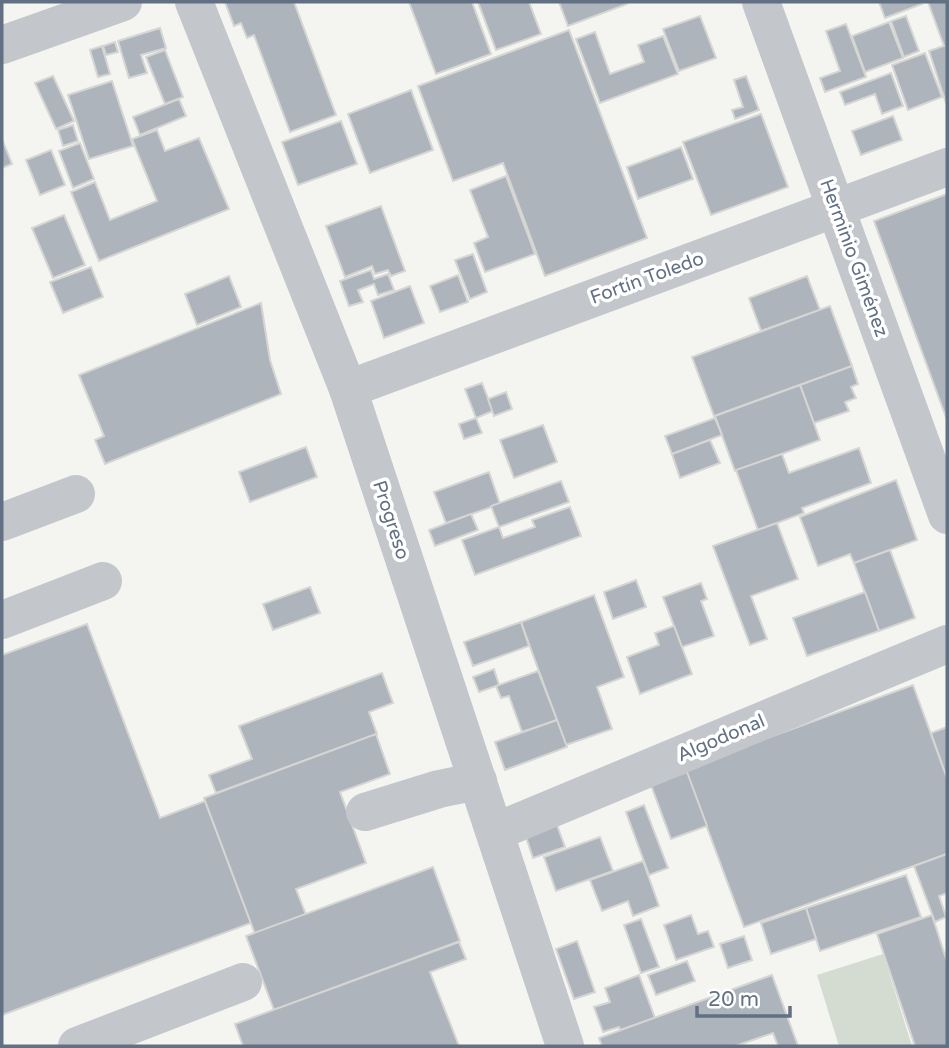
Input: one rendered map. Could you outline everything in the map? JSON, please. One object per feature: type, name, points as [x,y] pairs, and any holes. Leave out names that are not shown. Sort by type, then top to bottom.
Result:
[{"type":"street","points":[[2,45],[123,2]]},
{"type":"street","name":"Progreso","points":[[194,2],[348,389],[565,1046]]},
{"type":"street","name":"Herminio Giménez","points":[[761,2],[947,514]]},
{"type":"street","name":"Fortín Toledo","points":[[348,389],[947,167]]},
{"type":"street","points":[[2,522],[76,494]]},
{"type":"street","points":[[2,620],[103,581]]},
{"type":"street","name":"Algodonal","points":[[495,832],[947,644]]},
{"type":"street","points":[[365,812],[478,781]]},
{"type":"street","points":[[78,1046],[243,982]]},
{"type":"shaded area","points":[[883,954],[912,1046],[839,1046],[817,975]]},
{"type":"building","points":[[225,2],[294,2],[336,115],[290,132],[254,35],[247,38],[241,23],[234,26]]},
{"type":"building","points":[[409,2],[472,2],[491,54],[436,74]]},
{"type":"building","points":[[478,2],[529,2],[541,34],[496,50]]},
{"type":"building","points":[[559,2],[626,2],[627,4],[568,26]]},
{"type":"building","points":[[879,2],[921,2],[922,4],[885,18]]},
{"type":"building","points":[[928,2],[947,2],[947,106],[929,51],[944,46]]},
{"type":"building","points":[[700,16],[716,58],[679,71],[663,29]]},
{"type":"building","points":[[906,16],[919,51],[904,57],[891,21]]},
{"type":"building","points":[[889,22],[903,58],[865,72],[852,36]]},
{"type":"building","points":[[846,24],[866,77],[825,92],[820,78],[840,71],[826,31]]},
{"type":"building","points":[[160,28],[166,48],[141,55],[147,73],[129,78],[118,41]]},
{"type":"building","points":[[569,30],[647,238],[545,276],[503,163],[453,181],[418,86]]},
{"type":"building","points":[[595,32],[610,74],[644,62],[638,45],[663,36],[678,74],[600,103],[576,39]]},
{"type":"building","points":[[115,42],[118,52],[106,55],[103,46]]},
{"type":"building","points":[[102,46],[110,74],[98,77],[90,50]]},
{"type":"building","points":[[165,50],[183,97],[165,104],[146,57]]},
{"type":"building","points":[[925,53],[942,97],[908,110],[892,65]]},
{"type":"building","points":[[891,73],[903,106],[882,114],[875,94],[845,105],[840,92]]},
{"type":"building","points":[[53,76],[74,121],[56,129],[35,83]]},
{"type":"building","points":[[746,76],[759,110],[735,119],[732,110],[743,107],[734,80]]},
{"type":"building","points":[[112,81],[133,146],[89,159],[68,95]]},
{"type":"building","points":[[411,90],[433,150],[370,173],[348,114]]},
{"type":"building","points":[[179,99],[186,116],[140,135],[133,117]]},
{"type":"building","points":[[761,114],[788,187],[711,215],[683,142]]},
{"type":"building","points":[[893,116],[902,140],[861,155],[852,131]]},
{"type":"building","points":[[341,121],[357,164],[298,185],[282,142]]},
{"type":"building","points":[[73,125],[78,141],[63,146],[58,130]]},
{"type":"building","points":[[157,130],[165,151],[199,138],[229,209],[99,261],[71,192],[95,182],[110,220],[157,201],[132,139]]},
{"type":"building","points":[[2,139],[12,164],[2,168]]},
{"type":"building","points":[[80,143],[94,179],[73,188],[59,151]]},
{"type":"building","points":[[681,147],[693,179],[638,199],[627,167]]},
{"type":"building","points":[[51,150],[65,185],[40,195],[26,160]]},
{"type":"building","points":[[506,176],[535,254],[485,272],[474,243],[488,237],[470,190]]},
{"type":"building","points":[[947,194],[947,420],[874,221]]},
{"type":"building","points":[[381,206],[405,271],[391,276],[388,270],[375,274],[372,266],[345,277],[326,226]]},
{"type":"building","points":[[64,215],[85,265],[53,278],[32,228]]},
{"type":"building","points":[[473,254],[487,292],[470,299],[455,260]]},
{"type":"building","points":[[91,267],[103,297],[63,313],[50,282]]},
{"type":"building","points":[[371,270],[374,279],[388,274],[394,290],[378,295],[374,284],[358,290],[363,302],[349,306],[340,281]]},
{"type":"building","points":[[458,275],[468,302],[440,312],[430,286]]},
{"type":"building","points":[[229,276],[241,307],[197,325],[185,294]]},
{"type":"building","points":[[807,276],[820,310],[761,331],[749,298]]},
{"type":"building","points":[[410,286],[424,323],[384,338],[371,301]]},
{"type":"building","points":[[261,303],[270,360],[281,394],[105,464],[95,440],[104,436],[79,375]]},
{"type":"building","points":[[830,306],[852,366],[714,416],[692,357]]},
{"type":"building","points":[[852,366],[858,384],[851,387],[856,398],[845,402],[849,411],[814,423],[800,385]]},
{"type":"building","points":[[482,383],[493,411],[476,418],[465,389]]},
{"type":"building","points":[[800,385],[820,440],[735,471],[715,416]]},
{"type":"building","points":[[506,392],[512,409],[494,416],[488,399]]},
{"type":"building","points":[[476,418],[482,433],[464,439],[459,424]]},
{"type":"building","points":[[715,418],[722,435],[672,454],[665,436]]},
{"type":"building","points":[[543,425],[557,462],[514,478],[500,440]]},
{"type":"building","points":[[710,440],[720,463],[680,478],[672,454]]},
{"type":"building","points":[[306,447],[317,477],[250,502],[239,472]]},
{"type":"building","points":[[859,448],[871,483],[802,508],[804,513],[758,530],[736,470],[782,454],[789,473]]},
{"type":"building","points":[[489,472],[500,504],[446,523],[434,492]]},
{"type":"building","points":[[896,480],[917,540],[854,563],[850,554],[818,566],[800,517]]},
{"type":"building","points":[[561,481],[569,502],[499,527],[491,506]]},
{"type":"building","points":[[570,507],[581,536],[475,575],[462,540],[499,527],[503,538],[535,527],[532,520]]},
{"type":"building","points":[[471,514],[478,530],[435,546],[429,530]]},
{"type":"building","points":[[777,523],[798,579],[751,596],[767,639],[750,645],[713,546]]},
{"type":"building","points":[[890,550],[915,618],[879,631],[854,563]]},
{"type":"building","points":[[636,580],[646,607],[613,619],[604,592]]},
{"type":"building","points":[[701,583],[707,599],[701,601],[714,636],[682,647],[663,597]]},
{"type":"building","points":[[310,587],[320,613],[273,630],[263,604]]},
{"type":"building","points":[[865,592],[879,631],[807,656],[793,618]]},
{"type":"building","points":[[594,595],[624,677],[597,687],[612,729],[566,745],[521,622]]},
{"type":"building","points":[[521,622],[529,646],[473,666],[464,642]]},
{"type":"building","points":[[87,624],[160,818],[205,801],[251,923],[2,1015],[2,655]]},
{"type":"building","points":[[674,626],[692,674],[640,694],[627,657],[659,645],[655,633]]},
{"type":"building","points":[[494,669],[499,685],[479,692],[473,677]]},
{"type":"building","points":[[538,671],[557,720],[522,732],[509,696],[501,698],[496,686]]},
{"type":"building","points":[[382,673],[393,703],[369,712],[377,734],[216,793],[209,775],[252,759],[239,726]]},
{"type":"building","points":[[913,685],[947,778],[947,854],[744,927],[685,768]]},
{"type":"building","points":[[557,720],[567,747],[505,770],[495,742]]},
{"type":"building","points":[[947,727],[947,778],[931,733]]},
{"type":"building","points":[[376,734],[390,774],[340,792],[366,863],[296,889],[306,915],[255,934],[204,798]]},
{"type":"building","points":[[687,772],[707,826],[671,839],[651,785]]},
{"type":"building","points":[[644,805],[668,868],[649,875],[626,812]]},
{"type":"building","points":[[557,825],[565,847],[533,858],[526,837]]},
{"type":"building","points":[[600,837],[613,871],[556,891],[544,857]]},
{"type":"building","points":[[947,854],[947,893],[939,896],[946,917],[935,922],[914,866]]},
{"type":"building","points":[[643,861],[659,906],[633,916],[628,901],[602,911],[590,880]]},
{"type":"building","points":[[433,867],[460,941],[274,1010],[246,936]]},
{"type":"building","points":[[906,875],[921,917],[820,951],[806,908]]},
{"type":"building","points":[[806,908],[816,939],[771,954],[761,923]]},
{"type":"building","points":[[691,915],[698,934],[708,931],[714,947],[676,960],[664,925]]},
{"type":"building","points":[[932,915],[947,962],[947,1046],[915,1046],[877,934]]},
{"type":"building","points":[[641,919],[659,967],[641,973],[624,925]]},
{"type":"building","points":[[744,936],[752,960],[728,968],[720,944]]},
{"type":"building","points":[[577,941],[595,992],[574,999],[556,949]]},
{"type":"building","points":[[459,942],[466,959],[430,972],[459,1046],[243,1046],[235,1024]]},
{"type":"building","points":[[687,961],[695,981],[656,995],[648,975]]},
{"type":"building","points":[[639,975],[655,1018],[620,1030],[619,1027],[603,1032],[594,1007],[610,1002],[605,988]]},
{"type":"building","points":[[772,975],[798,1046],[778,1046],[773,1033],[735,1046],[602,1046],[599,1038]]}]
